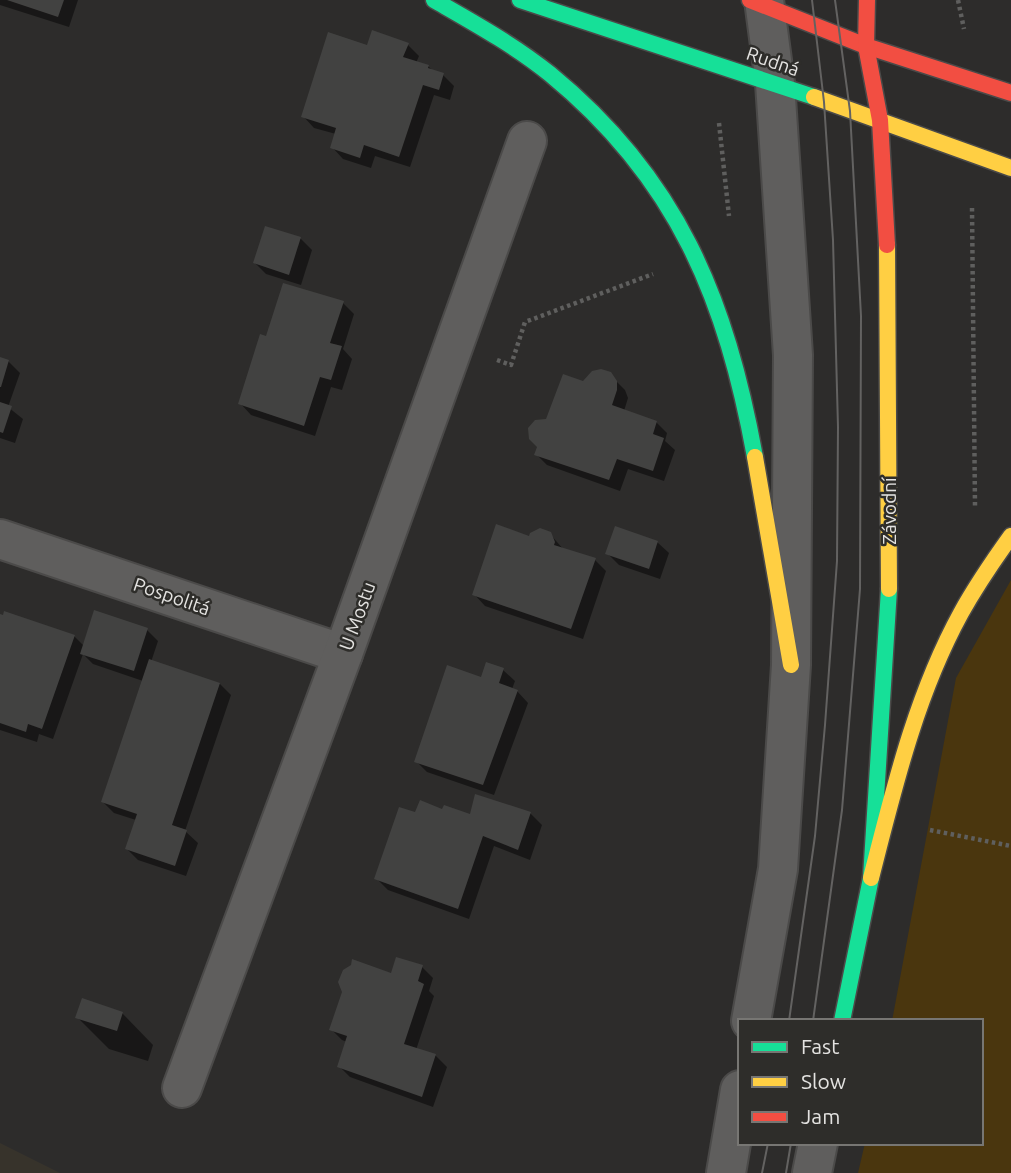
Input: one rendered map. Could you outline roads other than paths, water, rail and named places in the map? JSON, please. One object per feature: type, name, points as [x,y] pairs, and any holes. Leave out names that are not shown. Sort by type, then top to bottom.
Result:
[{"type":"main road","points":[[434,0],[506,42],[551,75],[591,112],[654,187],[693,249],[724,325],[748,414],[792,666]]},
{"type":"main road","name":"Rudná","points":[[520,0],[775,83],[1011,168]]},
{"type":"main road","name":"Závodní","points":[[842,1019],[871,878],[889,601],[887,235],[880,120],[866,46],[867,0]]},
{"type":"main road","points":[[759,2],[866,46],[1011,93]]},
{"type":"main road","points":[[871,878],[899,769],[940,657],[974,588],[1011,536]]},
{"type":"street","points":[[751,1019],[778,869],[792,666],[793,355],[775,83],[759,2]]},
{"type":"street","name":"U Mostu","points":[[182,1088],[343,654],[527,141]]},
{"type":"street","name":"Pospolitá","points":[[0,539],[343,654]]},
{"type":"street","points":[[726,1173],[738,1102]]},
{"type":"street","points":[[812,1173],[818,1145]]},
{"type":"tram line","points":[[789,1019],[815,836],[837,561],[838,427],[833,240],[824,102],[812,0]]},
{"type":"tram line","points":[[813,1019],[842,810],[860,589],[861,316],[850,111],[835,0]]},
{"type":"tram line","points":[[762,1173],[768,1145]]},
{"type":"tram line","points":[[786,1173],[791,1145]]}]
